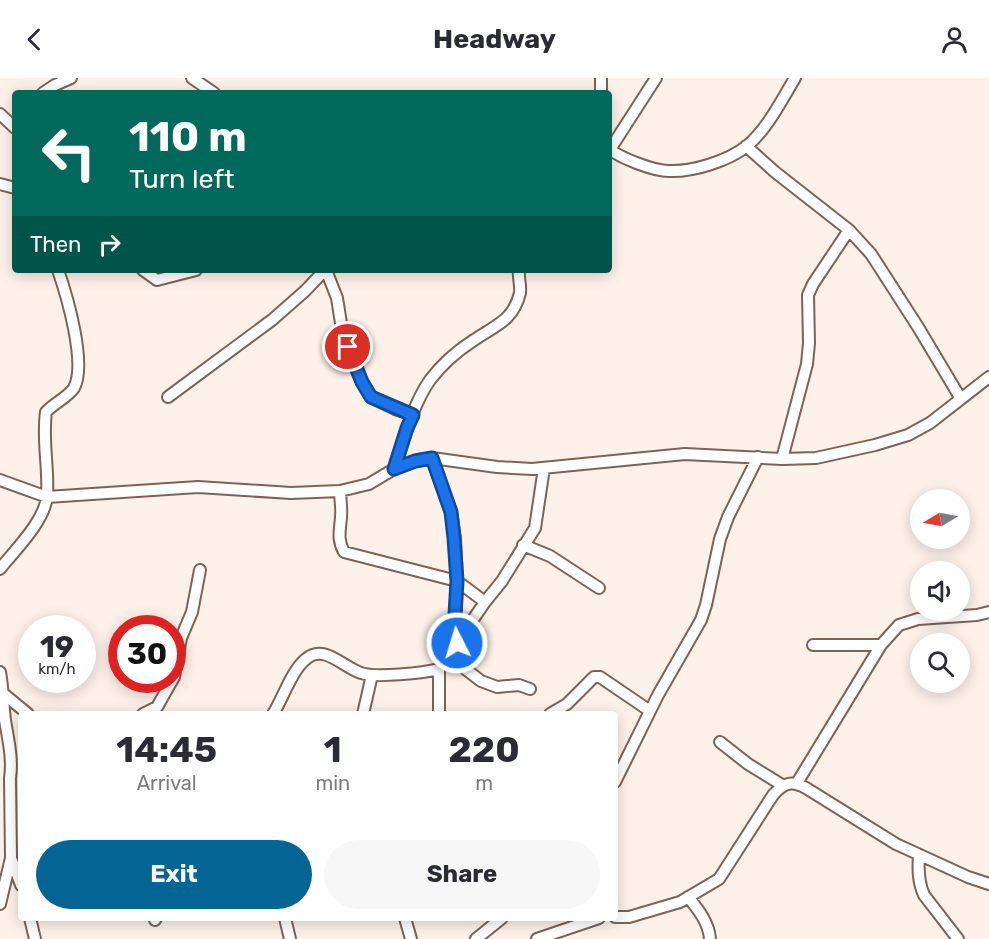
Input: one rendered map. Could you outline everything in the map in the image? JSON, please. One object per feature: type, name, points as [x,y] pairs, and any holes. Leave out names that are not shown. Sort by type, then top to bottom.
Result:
[{"type":"street","points":[[48,90],[71,78]]},
{"type":"street","points":[[192,78],[210,90]]},
{"type":"street","points":[[612,145],[656,78]]},
{"type":"street","points":[[612,151],[632,161],[667,172],[707,164],[727,157],[746,146],[766,125],[795,78]]},
{"type":"street","points":[[0,114],[12,125]]},
{"type":"street","points":[[746,146],[775,172],[849,230],[871,254],[961,399]]},
{"type":"street","points":[[782,459],[807,364],[808,295],[849,230]]},
{"type":"street","points":[[1,567],[37,522],[47,497],[44,442],[46,412],[72,391],[77,381],[78,352],[66,294],[59,273]]},
{"type":"street","points":[[147,273],[157,280],[184,273]]},
{"type":"street","points":[[168,397],[272,320],[323,273]]},
{"type":"street","points":[[327,273],[337,298],[343,336],[362,382],[371,397],[413,415]]},
{"type":"street","points":[[394,469],[407,428],[429,381],[450,358],[475,339],[501,325],[514,309],[520,290],[516,273]]},
{"type":"street","points":[[0,480],[47,497],[198,487],[291,493],[340,491],[369,484],[394,469],[415,461],[432,458],[460,460],[497,467],[544,468],[685,454],[782,459],[816,458],[908,435],[930,423],[989,377]]},
{"type":"street","points":[[618,776],[650,711],[701,620],[720,539],[728,517],[758,457]]},
{"type":"street","points":[[432,458],[451,512],[457,581],[454,632],[464,668],[480,681],[497,687],[519,685],[530,689]]},
{"type":"street","points":[[439,711],[439,669],[502,581],[535,528],[544,468]]},
{"type":"street","points":[[340,491],[339,536],[340,544],[345,552],[457,581],[485,602]]},
{"type":"street","points":[[523,545],[550,556],[599,588]]},
{"type":"street","points":[[149,711],[157,707],[174,677],[181,638],[192,612],[200,570]]},
{"type":"street","points":[[797,783],[890,633],[907,621],[989,612]]},
{"type":"street","points":[[813,645],[881,645]]},
{"type":"street","points":[[275,711],[295,671],[308,657],[318,653],[336,659],[360,673],[372,675],[439,669]]},
{"type":"street","points":[[0,672],[5,695],[12,766],[10,778],[16,816],[11,858],[0,904]]},
{"type":"street","points":[[364,711],[372,675]]},
{"type":"street","points":[[555,711],[567,704],[594,677],[600,677],[650,711]]},
{"type":"street","points":[[5,695],[24,711]]},
{"type":"street","points":[[720,742],[748,764],[782,785],[797,783],[889,840],[989,884]]},
{"type":"street","points":[[8,743],[18,746]]},
{"type":"street","points":[[0,766],[12,766]]},
{"type":"street","points":[[618,917],[680,902],[719,879],[773,795],[782,785]]},
{"type":"street","points":[[919,855],[918,875],[924,895],[958,939]]},
{"type":"street","points":[[11,858],[18,877]]},
{"type":"street","points":[[688,897],[709,930],[710,939]]},
{"type":"street","points":[[31,921],[35,939]]},
{"type":"street","points":[[286,921],[290,939]]},
{"type":"street","points":[[406,921],[411,939]]},
{"type":"street","points":[[476,939],[498,921]]},
{"type":"street","points":[[537,939],[590,921]]},
{"type":"route","points":[[348,347],[362,382],[371,397],[413,415],[394,469],[415,461],[432,458],[451,512],[457,581],[454,632],[457,643]]}]
